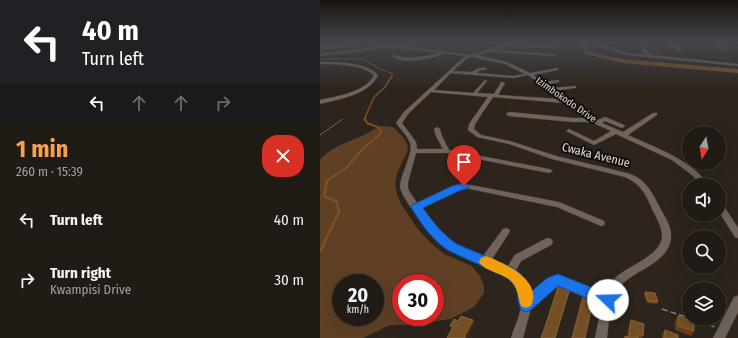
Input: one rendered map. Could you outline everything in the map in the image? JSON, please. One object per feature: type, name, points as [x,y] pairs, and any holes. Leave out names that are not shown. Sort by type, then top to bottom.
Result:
[{"type":"street","points":[[400,59],[419,59]]},
{"type":"street","points":[[464,59],[406,112],[400,121],[401,126],[413,142],[414,151],[403,186],[430,227],[445,242],[453,248],[509,272],[521,283],[526,296],[526,306],[517,338]]},
{"type":"street","name":"Izimbokodo Drive","points":[[484,59],[501,62],[529,74],[591,120],[682,163]]},
{"type":"street","points":[[672,59],[738,65]]},
{"type":"street","points":[[320,63],[348,65],[375,72],[376,77],[374,81],[359,90],[320,102]]},
{"type":"street","points":[[473,74],[479,69],[486,69]]},
{"type":"street","points":[[450,72],[513,77],[557,69]]},
{"type":"street","points":[[474,94],[484,81]]},
{"type":"street","points":[[542,84],[557,81]]},
{"type":"street","points":[[493,96],[503,83]]},
{"type":"street","points":[[454,92],[460,86]]},
{"type":"street","points":[[550,90],[574,87]]},
{"type":"street","points":[[430,91],[564,101]]},
{"type":"street","name":"Cwaka Avenue","points":[[493,96],[472,124],[471,130],[476,135],[516,144],[554,158],[627,174],[638,180],[648,190],[664,226],[667,237],[666,243],[660,253],[622,277],[612,289],[608,300],[601,338]]},
{"type":"street","points":[[509,114],[573,120],[591,120]]},
{"type":"street","points":[[623,135],[655,114]]},
{"type":"street","points":[[597,123],[606,119],[622,126]]},
{"type":"street","points":[[437,130],[447,151]]},
{"type":"street","points":[[569,131],[596,143],[616,131]]},
{"type":"street","points":[[414,151],[447,151],[549,171]]},
{"type":"street","name":"Izimbokodo Drive","points":[[691,170],[699,178]]},
{"type":"street","points":[[416,207],[455,188],[464,186],[559,206],[601,223]]},
{"type":"street","points":[[726,216],[738,235]]},
{"type":"street","points":[[485,261],[506,231]]},
{"type":"street","points":[[509,272],[518,258],[548,242]]},
{"type":"street","points":[[526,306],[552,282],[558,280],[608,300]]},
{"type":"street","points":[[721,334],[738,301]]},
{"type":"path","points":[[320,135],[343,119]]},
{"type":"path","points":[[662,309],[682,316]]},
{"type":"path","points":[[704,326],[721,334]]},
{"type":"shaded area","points":[[382,126],[393,127],[403,137],[408,146],[407,152],[397,173],[395,184],[401,204],[417,228],[431,243],[444,254],[472,266],[480,276],[484,286],[484,293],[474,307],[450,319],[444,320],[444,274],[392,274],[392,325],[363,338],[320,338],[320,160],[328,152]]},
{"type":"building","points":[[559,284],[570,288],[555,338],[541,338],[545,327]]},
{"type":"building","points":[[645,292],[655,293],[658,302],[648,301]]},
{"type":"building","points":[[584,293],[594,297],[585,338],[572,338]]},
{"type":"building","points":[[461,316],[473,320],[464,337],[466,338],[447,338],[453,327],[450,326],[454,319],[458,321]]},
{"type":"building","points":[[678,316],[682,318],[682,326],[694,326],[694,331],[678,326]]},
{"type":"building","points":[[631,320],[644,324],[643,336],[638,334],[638,338],[625,338],[625,336],[629,337]]},
{"type":"building","points":[[665,330],[678,335],[678,338],[664,338]]},
{"type":"waterway","points":[[320,59],[364,59],[378,68],[393,74],[391,77]]},
{"type":"waterway","points":[[613,59],[622,61],[738,71]]},
{"type":"waterway","points":[[364,120],[374,97],[385,87],[392,76]]},
{"type":"waterway","points":[[336,175],[345,169],[362,150],[381,133],[380,128],[367,123],[365,119]]},
{"type":"waterway","points":[[322,247],[339,212],[337,202],[324,196],[327,181],[337,174]]},
{"type":"waterway","points":[[320,251],[323,246]]},
{"type":"slow traffic","points":[[486,262],[509,272],[516,278],[525,290],[526,301]]},
{"type":"route","points":[[464,186],[455,188],[416,207],[430,227],[445,242],[453,248],[509,272],[521,283],[525,290],[526,306],[552,282],[558,280],[608,300]]}]
